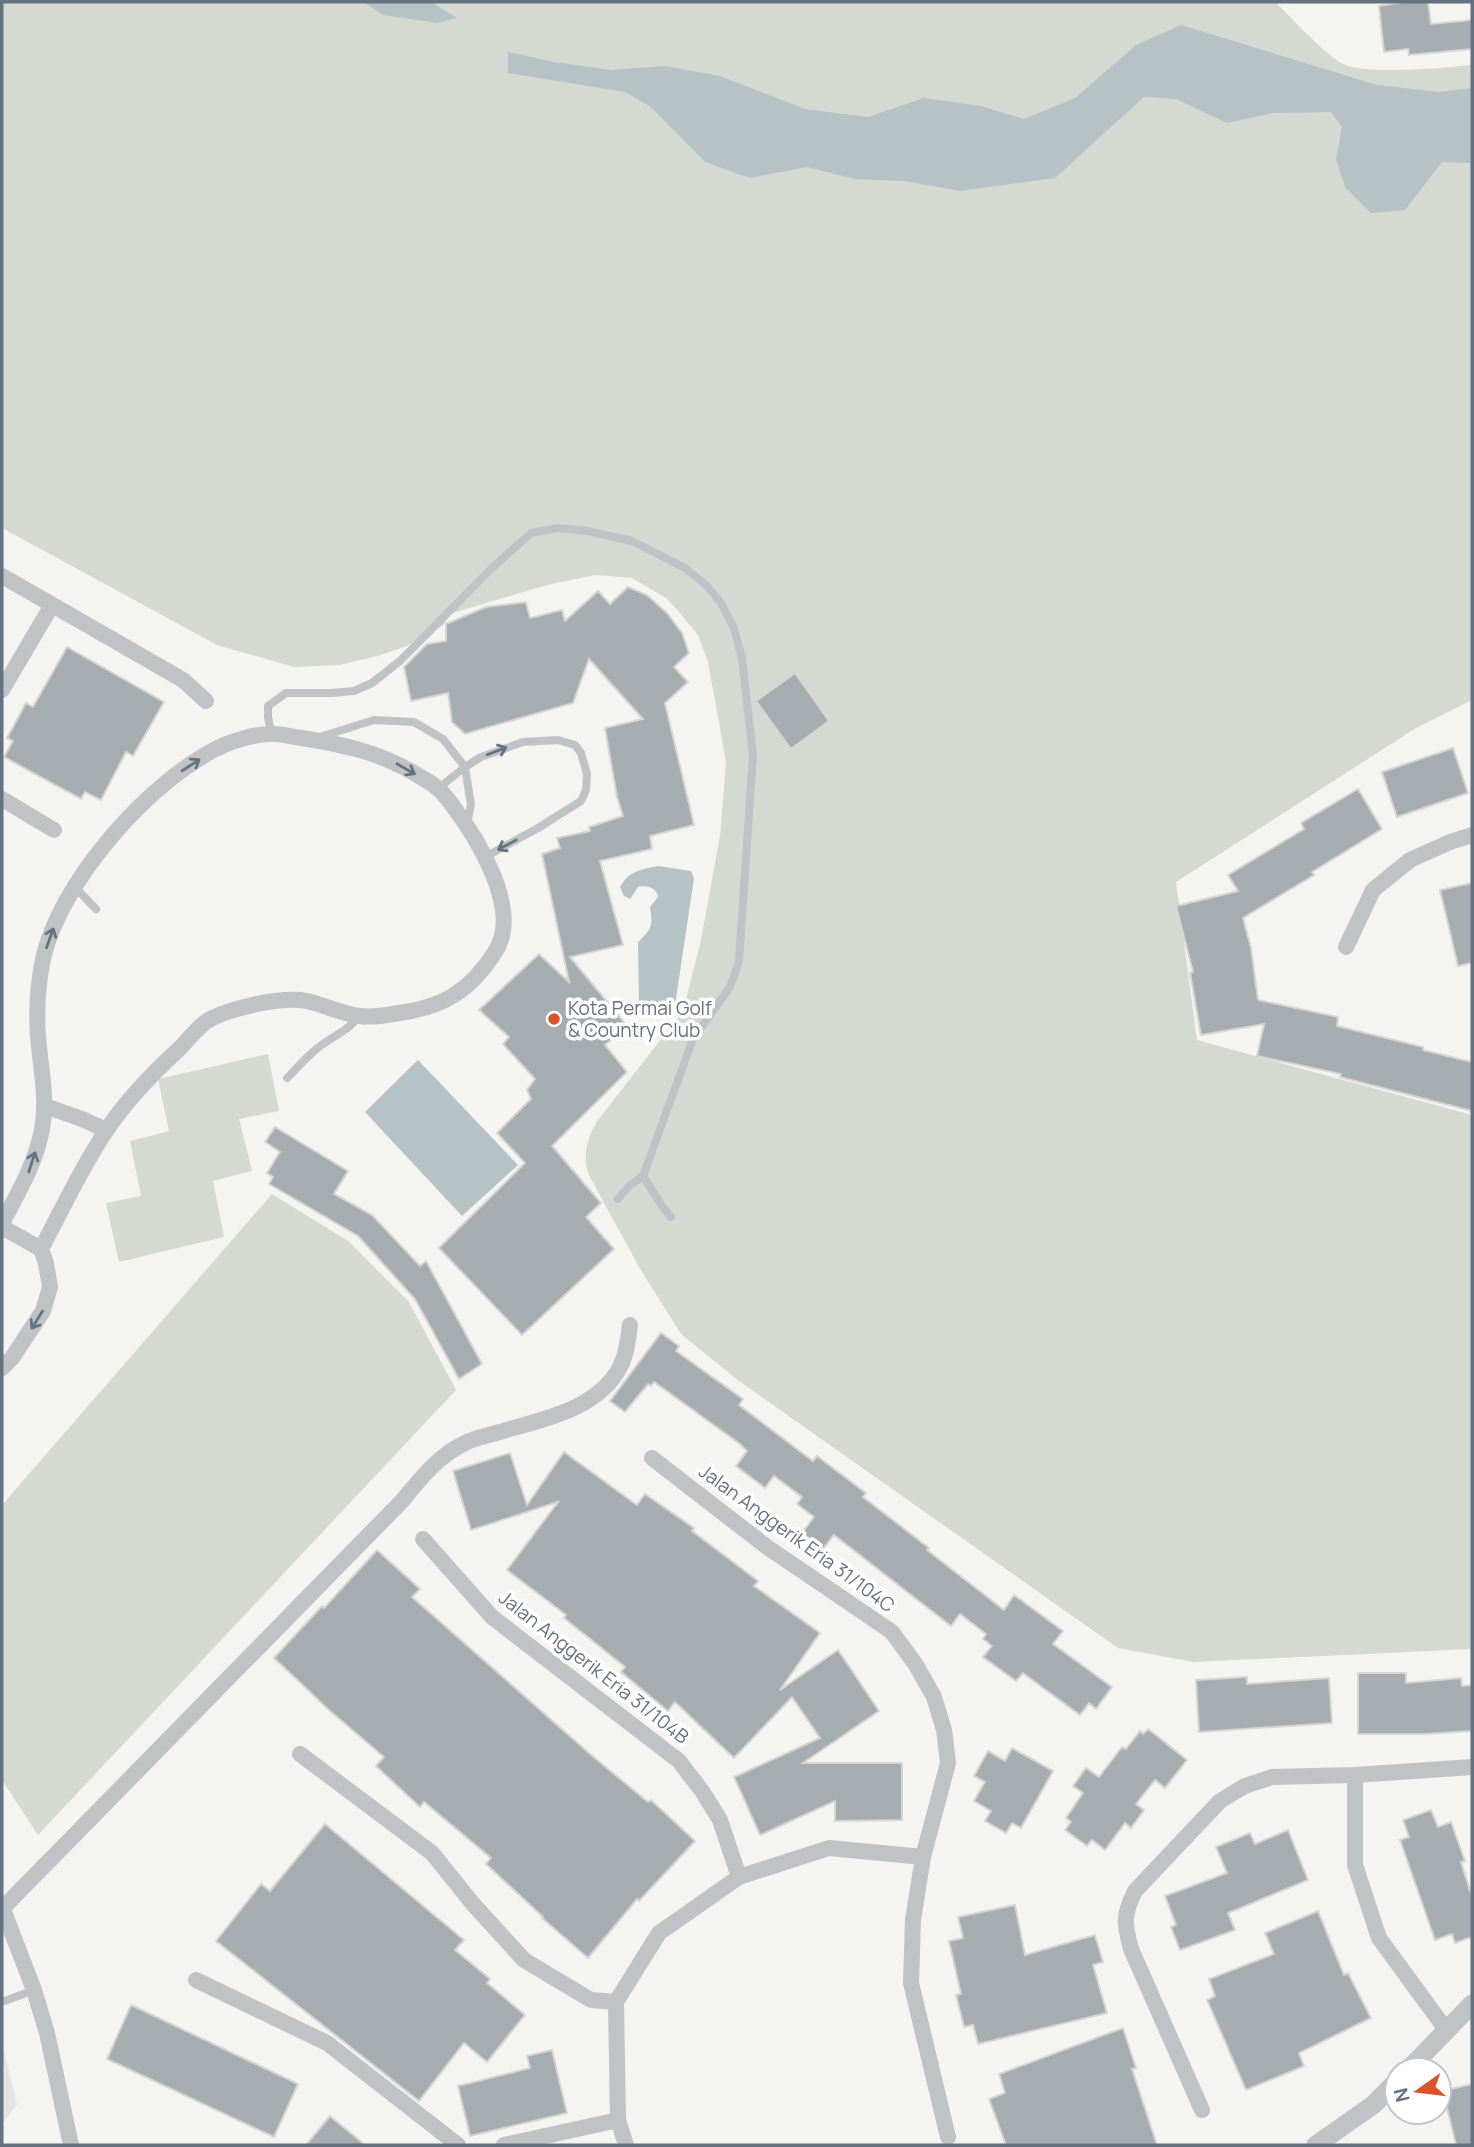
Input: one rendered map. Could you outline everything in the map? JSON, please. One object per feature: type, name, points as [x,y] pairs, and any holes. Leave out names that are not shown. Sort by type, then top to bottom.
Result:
[{"type":"street","points":[[2,576],[183,680],[206,701]]},
{"type":"street","points":[[2,690],[51,605]]},
{"type":"street","points":[[2,1368],[12,1358],[43,1311],[50,1287],[41,1249],[2,1225],[29,1173],[42,1130],[45,1106],[37,1032],[39,984],[43,959],[59,915],[74,886],[118,830],[153,793],[191,764],[227,744],[271,733],[367,750],[390,759],[440,788],[467,824],[485,857],[504,909],[501,944],[470,985],[454,997],[432,1006],[393,1014],[359,1016],[306,1001],[285,999],[249,1006],[206,1022],[151,1075],[106,1130],[41,1249]]},
{"type":"street","points":[[2,799],[54,830]]},
{"type":"street","points":[[1346,947],[1373,890],[1410,860],[1472,835]]},
{"type":"street","points":[[45,1106],[106,1130]]},
{"type":"street","points":[[71,2145],[47,2033],[34,1990],[2,1908],[402,1501],[434,1463],[465,1442],[545,1419],[598,1394],[621,1366],[630,1325]]},
{"type":"street","name":"Jalan Anggerik Eria 31/104C","points":[[652,1458],[767,1548],[892,1632],[916,1665],[934,1697],[944,1730],[948,1763],[923,1857],[913,1920],[911,1983],[948,2137]]},
{"type":"street","name":"Jalan Anggerik Eria 31/104B","points":[[423,1539],[492,1617],[679,1761],[702,1791],[719,1820],[739,1877]]},
{"type":"street","points":[[300,1754],[432,1853],[524,1960],[591,2000],[616,2002]]},
{"type":"street","points":[[1202,2110],[1131,1949],[1125,1928],[1126,1908],[1135,1891],[1220,1801],[1245,1786],[1272,1777],[1472,1768]]},
{"type":"street","points":[[1355,1775],[1355,1865],[1379,1938],[1447,2031]]},
{"type":"street","points":[[626,2145],[618,2120],[616,2002],[659,1933],[739,1877],[829,1848],[923,1857]]},
{"type":"street","points":[[196,1980],[327,2043],[458,2145]]},
{"type":"street","points":[[1422,2056],[1472,2004]]},
{"type":"street","points":[[1315,2145],[1373,2105],[1383,2095]]},
{"type":"street","points":[[505,2145],[618,2120]]},
{"type":"lane","points":[[271,733],[268,706],[277,698],[286,693],[354,691],[372,683],[400,661],[491,569],[531,533],[558,528],[632,541],[685,568],[707,586],[721,603],[734,628],[742,659],[753,755],[739,961],[730,987],[693,1039],[643,1176],[628,1186],[618,1199]]},
{"type":"lane","points":[[310,740],[374,720],[414,722],[443,739],[465,767],[471,805],[467,824]]},
{"type":"lane","points":[[440,788],[481,757],[523,742],[558,740],[575,745],[581,752],[586,766],[586,790],[581,801],[485,857]]},
{"type":"lane","points":[[74,886],[96,909]]},
{"type":"lane","points":[[287,1078],[316,1049],[346,1030],[359,1016]]},
{"type":"lane","points":[[643,1176],[671,1217]]},
{"type":"lane","points":[[2,2002],[34,1990]]},
{"type":"shaded area","points":[[2,2],[1275,2],[1343,64],[1386,70],[1472,65],[1472,700],[1416,728],[1176,882],[1197,1040],[1472,1115],[1472,1649],[1193,1662],[1118,1648],[739,1381],[681,1334],[639,1267],[590,1177],[586,1155],[588,1140],[598,1120],[683,1011],[701,940],[720,836],[726,762],[708,662],[698,635],[666,598],[632,578],[595,575],[547,585],[452,613],[442,626],[407,646],[378,656],[339,665],[294,667],[217,645],[2,528]]},
{"type":"shaded area","points":[[359,2],[431,2],[457,18],[438,23],[383,15]]},
{"type":"shaded area","points":[[1181,25],[1377,85],[1439,92],[1472,88],[1472,163],[1442,162],[1405,210],[1371,213],[1345,187],[1336,159],[1342,127],[1331,112],[1273,113],[1227,123],[1176,99],[1144,97],[1055,178],[960,191],[904,181],[855,179],[807,167],[750,178],[705,162],[651,107],[625,92],[508,73],[508,52],[611,70],[665,66],[720,76],[805,109],[868,117],[924,98],[981,106],[1024,119],[1075,98],[1136,45]]},
{"type":"shaded area","points":[[658,866],[691,871],[694,878],[674,1012],[639,1007],[638,942],[650,926],[650,907],[658,894],[652,888],[642,886],[638,887],[630,899],[624,896],[620,887],[632,874]]},
{"type":"shaded area","points":[[268,1054],[279,1111],[239,1119],[252,1171],[213,1181],[224,1237],[119,1262],[106,1203],[141,1196],[130,1141],[169,1131],[158,1079]]},
{"type":"shaded area","points":[[418,1060],[518,1165],[462,1216],[365,1112]]},
{"type":"shaded area","points":[[272,1194],[348,1241],[409,1302],[456,1390],[38,1835],[2,1780],[2,1505]]},
{"type":"shaded area","points":[[2,2042],[17,2105],[2,2124]]},
{"type":"building","points":[[1428,2],[1431,24],[1472,20],[1472,49],[1409,55],[1408,49],[1384,52],[1379,6]]},
{"type":"building","name":"Kota Permai Golf & Country Club","points":[[628,587],[647,595],[667,613],[682,633],[689,653],[674,667],[688,682],[665,703],[694,825],[650,836],[652,849],[600,861],[623,945],[570,957],[628,1027],[605,1045],[627,1072],[552,1146],[601,1203],[586,1217],[614,1249],[522,1335],[439,1248],[525,1163],[497,1133],[531,1099],[527,1090],[535,1079],[503,1044],[509,1037],[479,1010],[539,954],[569,982],[542,854],[560,848],[557,838],[590,831],[589,827],[623,816],[605,728],[643,719],[589,659],[573,703],[465,734],[452,722],[448,693],[411,701],[404,667],[427,644],[446,641],[446,624],[486,607],[526,602],[530,618],[562,610],[565,621],[598,591],[610,604]]},
{"type":"building","points":[[67,647],[164,702],[133,756],[126,752],[101,800],[85,792],[81,799],[4,757],[13,741],[7,738],[26,703],[33,707]]},
{"type":"building","points":[[795,673],[829,721],[791,749],[756,701]]},
{"type":"building","points":[[1453,748],[1468,793],[1397,817],[1382,772]]},
{"type":"building","points":[[1358,789],[1382,829],[1243,918],[1251,948],[1258,1000],[1338,1017],[1337,1026],[1472,1062],[1472,1111],[1340,1077],[1341,1074],[1257,1056],[1264,1024],[1201,1035],[1190,973],[1193,972],[1176,906],[1238,891],[1228,875],[1304,829],[1301,823]]},
{"type":"building","points":[[1472,883],[1472,963],[1458,966],[1440,890]]},
{"type":"building","points":[[275,1127],[348,1171],[334,1194],[372,1215],[420,1266],[426,1261],[482,1364],[459,1379],[415,1299],[358,1236],[269,1184],[273,1177],[267,1173],[280,1152],[265,1142]]},
{"type":"building","points":[[661,1333],[679,1346],[676,1351],[743,1399],[739,1405],[813,1461],[817,1456],[866,1493],[863,1497],[1004,1610],[1014,1595],[1063,1631],[1053,1644],[1112,1687],[1096,1709],[1089,1703],[1080,1715],[1023,1673],[1016,1681],[983,1657],[992,1646],[983,1639],[986,1634],[960,1614],[951,1626],[834,1535],[823,1549],[802,1533],[814,1517],[797,1504],[802,1497],[774,1476],[765,1488],[736,1466],[747,1451],[654,1382],[651,1386],[648,1384],[625,1412],[610,1401]]},
{"type":"building","points":[[564,1452],[637,1505],[645,1494],[694,1528],[692,1531],[758,1581],[754,1586],[820,1633],[780,1690],[838,1650],[879,1711],[803,1763],[902,1763],[902,1820],[835,1821],[835,1801],[760,1835],[734,1777],[820,1738],[792,1697],[734,1758],[675,1702],[668,1711],[621,1672],[625,1667],[564,1618],[566,1615],[507,1570],[558,1502],[471,1530],[453,1471],[510,1453],[527,1505]]},
{"type":"building","points":[[377,1550],[420,1589],[412,1597],[590,1754],[648,1802],[651,1800],[695,1841],[639,1901],[637,1899],[588,1958],[486,1864],[491,1858],[424,1802],[420,1807],[376,1766],[384,1757],[274,1658]]},
{"type":"building","points":[[1358,1673],[1406,1673],[1406,1683],[1461,1678],[1462,1686],[1472,1685],[1472,1731],[1358,1734]]},
{"type":"building","points":[[1247,1677],[1247,1684],[1329,1678],[1332,1723],[1199,1732],[1196,1680]]},
{"type":"building","points":[[1148,1729],[1187,1760],[1165,1788],[1155,1780],[1136,1804],[1144,1810],[1131,1828],[1125,1823],[1105,1850],[1092,1840],[1087,1846],[1065,1830],[1071,1822],[1066,1818],[1083,1793],[1073,1786],[1086,1768],[1099,1777],[1122,1747],[1126,1749],[1140,1731],[1143,1734]]},
{"type":"building","points":[[1012,1748],[1053,1771],[1021,1828],[1012,1823],[1006,1833],[985,1821],[991,1811],[974,1801],[985,1782],[974,1776],[988,1751],[1005,1761]]},
{"type":"building","points":[[1431,1810],[1438,1827],[1451,1822],[1465,1861],[1461,1862],[1472,1897],[1472,1937],[1455,1943],[1452,1934],[1435,1940],[1400,1840],[1409,1837],[1403,1820]]},
{"type":"building","points":[[325,1824],[464,1940],[455,1950],[490,1979],[487,1983],[525,2015],[487,2062],[464,2043],[419,2101],[216,1941],[261,1884],[270,1891]]},
{"type":"building","points":[[1288,1830],[1308,1880],[1228,1913],[1235,1930],[1180,1950],[1171,1927],[1176,1925],[1165,1896],[1227,1873],[1216,1847],[1250,1833],[1255,1844]]},
{"type":"building","points":[[1015,1905],[1025,1955],[1095,1935],[1103,1962],[1093,1965],[1107,2013],[978,2044],[973,2025],[964,2027],[956,1995],[961,1994],[949,1941],[963,1938],[958,1917]]},
{"type":"building","points":[[1318,1911],[1344,1975],[1348,1973],[1371,2018],[1299,2053],[1304,2066],[1246,2090],[1207,2000],[1215,1996],[1209,1979],[1274,1954],[1265,1933]]},
{"type":"building","points":[[131,2005],[298,2084],[274,2137],[107,2059]]},
{"type":"building","points":[[1123,2028],[1136,2068],[1132,2069],[1157,2145],[1006,2145],[989,2099],[1005,2093],[999,2074]]},
{"type":"building","points":[[552,2050],[567,2113],[470,2136],[458,2086],[530,2068],[527,2056]]},
{"type":"building","points":[[1472,2084],[1472,2145],[1456,2145],[1451,2126],[1453,2089]]},
{"type":"building","points":[[330,2116],[347,2130],[365,2145],[306,2145]]},
{"type":"place","name":"Kota Permai Golf & Country Club","points":[[554,1019]]}]
